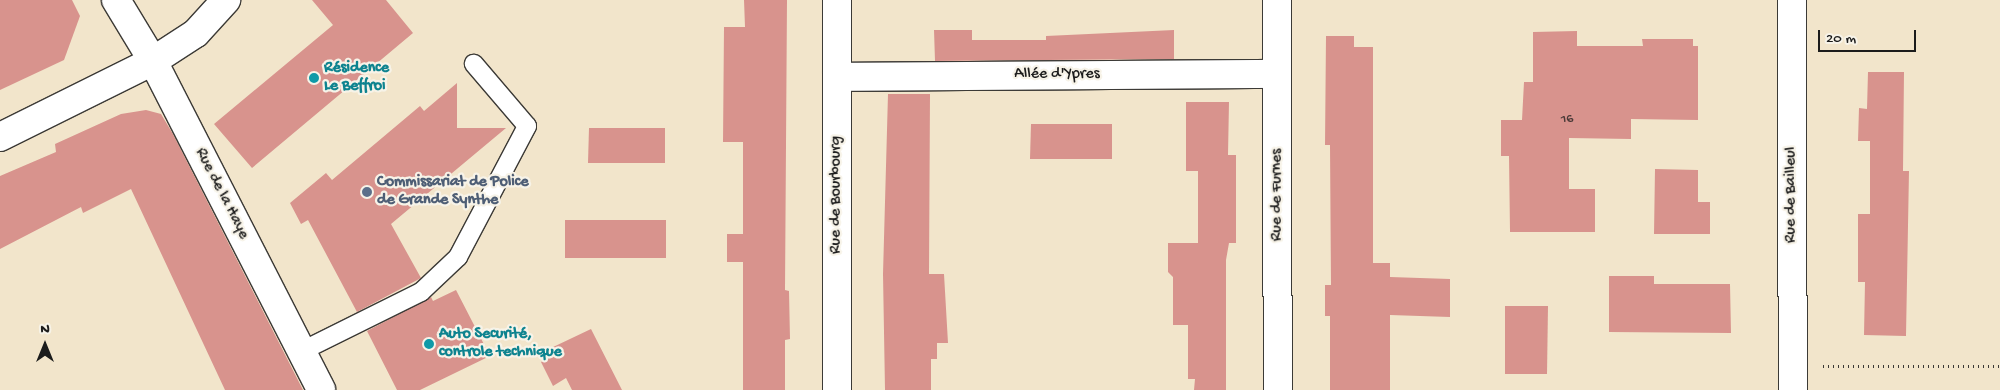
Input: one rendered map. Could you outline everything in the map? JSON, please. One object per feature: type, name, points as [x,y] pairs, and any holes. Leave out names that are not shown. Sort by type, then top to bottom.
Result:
[{"type":"street","name":"Rue de la Haye","points":[[116,0],[153,61],[321,390]]},
{"type":"street","points":[[0,137],[153,61],[196,33],[226,0]]},
{"type":"street","name":"Rue de Bourbourg","points":[[837,0],[837,390]]},
{"type":"street","name":"Rue de Furnes","points":[[1277,0],[1278,390]]},
{"type":"street","name":"Rue de Bailleul","points":[[1792,0],[1793,378]]},
{"type":"street","name":"Allée d'Ypres","points":[[837,77],[1277,74]]},
{"type":"lane","points":[[302,351],[421,292],[458,257],[527,126],[474,64]]},
{"type":"path","points":[[1793,378],[2000,366]]},
{"type":"building","points":[[0,0],[72,0],[80,16],[64,60],[0,90]]},
{"type":"building","name":"Résidence Le Beffroi","points":[[312,0],[386,0],[413,33],[252,168],[214,124],[333,25]]},
{"type":"building","points":[[744,0],[787,0],[785,290],[789,291],[790,339],[785,340],[785,390],[743,390],[743,262],[727,262],[727,234],[743,234],[743,142],[723,142],[724,27],[745,27]]},
{"type":"building","points":[[934,30],[972,30],[972,40],[1046,40],[1046,36],[1174,30],[1174,59],[935,61]]},
{"type":"building","points":[[1577,31],[1577,46],[1643,46],[1642,39],[1693,39],[1693,46],[1698,46],[1698,120],[1631,119],[1631,139],[1569,138],[1569,189],[1595,189],[1595,232],[1510,232],[1509,156],[1501,156],[1501,120],[1522,120],[1524,82],[1533,82],[1533,32]]},
{"type":"building","points":[[1326,36],[1354,36],[1354,47],[1373,47],[1373,263],[1390,263],[1390,277],[1450,279],[1450,317],[1390,315],[1390,390],[1330,390],[1330,316],[1325,316],[1325,285],[1331,285],[1330,145],[1325,145]]},
{"type":"building","points":[[1868,72],[1904,72],[1903,171],[1909,171],[1906,336],[1864,335],[1865,282],[1858,282],[1858,214],[1870,214],[1870,141],[1858,141],[1859,108],[1867,109]]},
{"type":"building","name":"Commissariat de Police de Grande Synthe","points":[[457,83],[457,128],[506,128],[391,224],[421,278],[357,312],[308,220],[301,224],[290,203],[326,173],[332,180],[420,106],[424,111]]},
{"type":"building","points":[[888,94],[930,94],[929,274],[944,274],[948,343],[937,343],[937,359],[931,359],[931,390],[885,390],[883,274]]},
{"type":"building","points":[[1186,102],[1229,102],[1228,155],[1236,155],[1236,243],[1229,243],[1226,260],[1226,390],[1194,390],[1195,379],[1188,379],[1188,325],[1173,325],[1173,277],[1168,272],[1168,243],[1198,243],[1198,171],[1186,171]]},
{"type":"building","points":[[146,110],[161,114],[173,134],[303,390],[225,390],[131,189],[83,213],[81,207],[0,249],[0,176],[56,152],[55,144],[121,114]]},
{"type":"building","points":[[1031,124],[1112,124],[1112,159],[1030,159]]},
{"type":"building","points":[[589,128],[665,128],[665,163],[588,163]]},
{"type":"building","points":[[1655,169],[1698,170],[1698,202],[1710,202],[1710,234],[1654,234]]},
{"type":"building","points":[[565,220],[666,220],[666,258],[565,258]]},
{"type":"building","points":[[1609,276],[1654,276],[1654,284],[1730,284],[1731,333],[1609,332]]},
{"type":"building","name":"Auto Securité, controle technique","points":[[456,290],[490,356],[420,390],[397,390],[367,331],[431,297],[433,301]]},
{"type":"building","points":[[1505,306],[1548,306],[1547,374],[1505,374]]},
{"type":"building","points":[[591,329],[622,390],[572,390],[566,378],[553,386],[541,362],[554,354],[551,348]]},
{"type":"place","name":"Résidence Le Beffroi","points":[[314,78]]},
{"type":"place","name":"Commissariat de Police de Grande Synthe","points":[[367,192]]},
{"type":"place","name":"Auto Securité, controle technique","points":[[429,344]]}]
